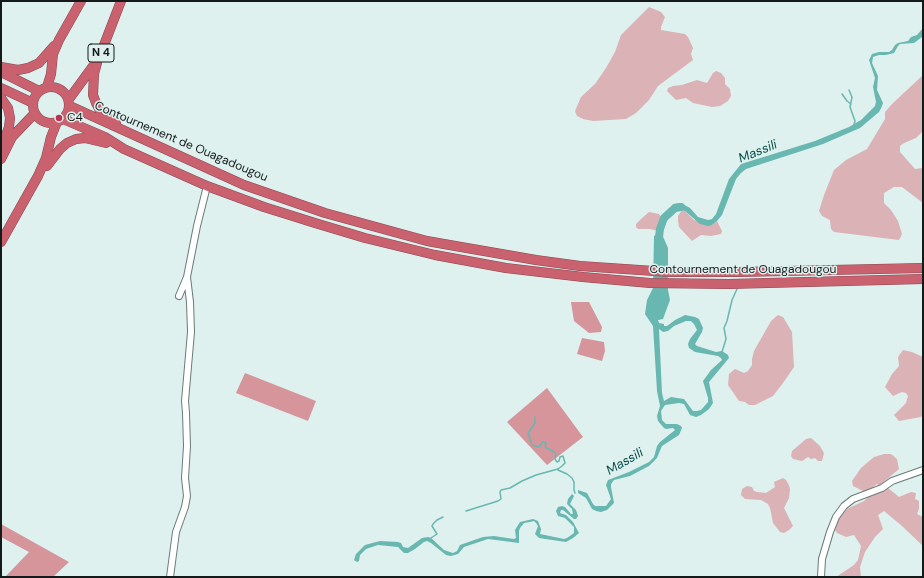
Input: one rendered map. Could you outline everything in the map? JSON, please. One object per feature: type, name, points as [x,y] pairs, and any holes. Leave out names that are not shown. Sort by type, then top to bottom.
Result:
[{"type":"highway","points":[[60,121],[47,123],[39,119],[35,113],[33,103],[34,97],[43,89],[51,74],[53,54],[59,40],[81,1]]},
{"type":"highway","name":"N 4","points":[[1,242],[38,176],[46,158],[52,137],[60,121],[68,113],[69,102],[99,58],[121,1]]},
{"type":"highway","points":[[1,67],[18,70],[28,68],[39,63],[59,40]]},
{"type":"highway","points":[[99,58],[93,84],[93,95],[96,103],[101,112],[110,119],[122,125],[132,134]]},
{"type":"highway","points":[[1,72],[43,89],[55,87],[59,88],[63,91],[69,102]]},
{"type":"highway","points":[[1,88],[33,103]]},
{"type":"highway","points":[[1,98],[8,108],[10,118],[9,127],[1,150]]},
{"type":"highway","name":"Contournement de Ouagadougou","points":[[69,102],[116,127],[244,185],[325,213],[427,240],[536,260],[580,266],[651,271],[739,272],[923,268]]},
{"type":"highway","points":[[1,159],[12,136],[35,113]]},
{"type":"highway","name":"Contournement de Ouagadougou","points":[[60,121],[105,137],[124,149],[207,186],[264,207],[365,238],[435,255],[506,268],[650,283],[729,284],[923,279]]},
{"type":"highway","points":[[38,176],[60,149],[67,143],[76,140],[85,138],[124,149]]},
{"type":"street","points":[[179,296],[187,277],[207,186]]},
{"type":"street","points":[[170,577],[176,532],[185,507],[187,496],[185,478],[187,446],[185,400],[191,332],[187,277]]},
{"type":"street","points":[[821,577],[822,559],[830,532],[836,517],[844,506],[853,499],[882,488],[892,481],[923,470]]},
{"type":"shaded area","points":[[649,7],[661,12],[665,17],[661,30],[685,34],[688,37],[693,48],[691,54],[693,60],[658,86],[649,100],[636,113],[626,119],[593,121],[577,116],[575,111],[581,97],[595,84],[606,68],[615,52],[621,35]]},
{"type":"shaded area","points":[[716,71],[721,73],[725,78],[725,84],[730,89],[731,96],[728,101],[720,106],[712,107],[693,103],[686,98],[676,100],[667,91],[668,88],[673,86],[682,85],[697,80],[707,83]]},
{"type":"shaded area","points":[[923,75],[923,131],[916,138],[900,146],[900,152],[915,169],[923,168],[923,203],[902,187],[894,187],[884,193],[884,203],[891,210],[898,221],[902,234],[899,240],[834,232],[831,229],[830,220],[822,216],[819,211],[834,170],[846,160],[867,149],[885,119],[885,112]]},
{"type":"shaded area","points":[[682,210],[694,220],[712,225],[717,221],[722,231],[721,234],[711,236],[701,235],[692,241],[679,227],[678,216]]},
{"type":"shaded area","points":[[649,212],[659,214],[663,221],[658,231],[638,229],[636,227],[636,224]]},
{"type":"shaded area","points":[[571,302],[589,302],[602,327],[601,332],[589,333],[574,321]]},
{"type":"shaded area","points":[[778,315],[783,317],[792,332],[794,367],[773,396],[755,405],[749,405],[745,402],[739,401],[728,385],[729,374],[735,369],[744,373],[748,371],[752,365],[754,351],[771,321]]},
{"type":"shaded area","points":[[582,338],[604,342],[605,351],[602,361],[577,354]]},
{"type":"shaded area","points":[[903,350],[923,357],[923,414],[921,417],[899,421],[894,415],[906,403],[908,396],[906,393],[902,392],[893,396],[885,387],[892,374],[899,366],[898,357]]},
{"type":"shaded area","points":[[245,373],[316,401],[308,421],[236,393]]},
{"type":"shaded area","points":[[547,388],[583,437],[547,465],[507,422]]},
{"type":"shaded area","points":[[811,438],[820,446],[824,453],[822,461],[808,457],[802,461],[793,459],[791,456],[792,451],[806,439]]},
{"type":"shaded area","points":[[884,454],[891,454],[897,459],[899,469],[879,486],[877,484],[868,491],[863,491],[853,486],[852,481],[861,468],[874,457]]},
{"type":"shaded area","points":[[783,478],[789,485],[790,490],[789,498],[784,508],[793,526],[784,533],[780,532],[773,523],[768,504],[761,500],[745,499],[741,495],[742,489],[747,486],[752,487],[754,491],[766,493],[775,487],[774,482]]},
{"type":"shaded area","points":[[888,488],[899,497],[911,492],[916,493],[915,499],[919,501],[919,509],[917,514],[923,517],[923,546],[884,511],[878,515],[883,529],[875,537],[865,552],[860,567],[861,577],[836,577],[854,565],[858,560],[861,546],[854,535],[846,537],[837,533],[835,530],[839,517],[847,509]]},
{"type":"shaded area","points":[[1,524],[69,562],[53,577],[5,577],[29,552],[1,537]]},
{"type":"water","points":[[923,28],[922,37],[914,43],[900,44],[894,53],[873,57],[872,63],[878,76],[877,90],[883,103],[879,112],[860,128],[823,144],[746,169],[736,179],[722,215],[712,225],[708,226],[700,224],[682,210],[673,212],[670,211],[673,204],[681,203],[690,208],[698,217],[708,220],[712,219],[716,214],[729,179],[741,164],[815,141],[849,127],[861,120],[875,106],[876,102],[873,87],[875,78],[869,60],[872,54],[889,52],[898,43],[908,41],[911,37],[917,35]]},
{"type":"water","points":[[661,227],[661,232],[668,248],[668,290],[670,300],[663,319],[658,320],[659,323],[667,326],[685,315],[699,319],[703,328],[695,344],[716,352],[722,351],[728,355],[729,358],[709,382],[713,403],[709,409],[696,417],[690,415],[684,404],[679,403],[665,405],[661,411],[662,420],[666,424],[677,424],[681,426],[682,428],[679,435],[662,446],[657,458],[649,466],[630,476],[614,480],[611,487],[614,503],[607,510],[601,512],[596,511],[592,509],[586,498],[578,493],[578,490],[587,493],[595,506],[606,506],[611,499],[606,485],[608,480],[649,462],[654,457],[657,446],[660,442],[675,430],[673,428],[664,428],[658,421],[657,416],[660,406],[657,391],[653,326],[645,314],[647,300],[653,288],[654,236]],"holes":[[[686,321],[691,321],[697,330],[690,339],[688,344],[689,348],[695,352],[718,356],[722,360],[711,370],[703,381],[708,402],[701,410],[697,411],[693,411],[684,399],[671,397],[664,401],[662,393],[659,329],[663,332],[668,331],[674,326]]]},
{"type":"water","points":[[572,494],[574,496],[570,504],[576,510],[578,516],[574,519],[563,510],[561,510],[560,513],[566,515],[573,522],[579,533],[566,542],[539,538],[535,534],[538,526],[534,521],[524,523],[520,528],[519,543],[488,539],[464,547],[458,554],[451,556],[446,555],[427,541],[408,553],[404,553],[398,547],[378,545],[366,549],[360,555],[359,561],[357,562],[354,560],[356,554],[365,545],[380,541],[398,542],[401,543],[403,547],[408,548],[422,538],[428,537],[444,550],[453,553],[457,551],[460,545],[483,537],[494,536],[514,539],[516,538],[515,530],[520,522],[533,519],[538,521],[541,529],[540,534],[564,539],[574,533],[574,527],[565,518],[558,516],[556,511],[558,507],[562,506],[573,514],[572,509],[567,504],[568,499]]},
{"type":"waterway","points":[[849,90],[852,97],[850,107],[855,121],[854,125]]},
{"type":"waterway","points":[[842,94],[851,104]]},
{"type":"waterway","name":"Massili","points":[[659,237],[664,218],[675,208],[681,207]]},
{"type":"waterway","points":[[722,352],[726,339],[724,328],[732,300],[737,289]]},
{"type":"waterway","points":[[466,511],[498,501],[501,499],[501,490],[510,488],[536,475],[558,469],[565,463],[563,456],[560,457],[559,461],[557,462],[555,459],[556,454],[545,447],[546,443],[543,442],[539,447],[532,445],[528,433],[535,423],[535,417]]},
{"type":"waterway","points":[[558,470],[572,478],[575,493]]},
{"type":"waterway","points":[[431,538],[437,534],[432,526],[433,524],[443,517]]},
{"type":"place","name":"C4","points":[[59,118]]}]
